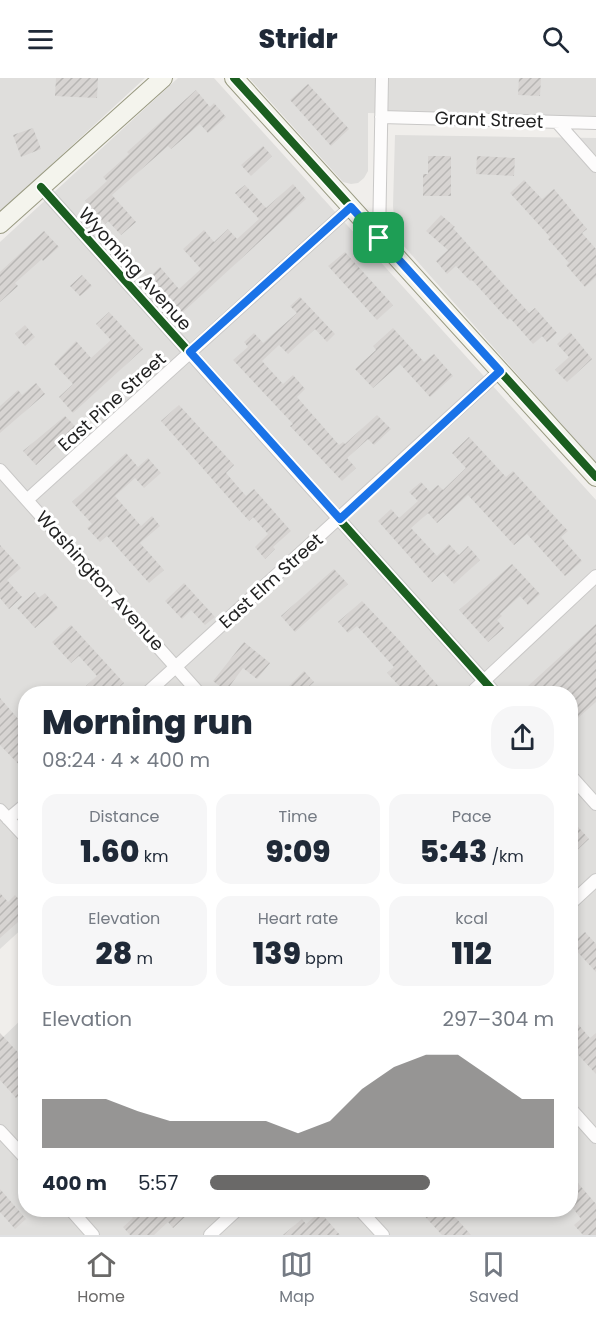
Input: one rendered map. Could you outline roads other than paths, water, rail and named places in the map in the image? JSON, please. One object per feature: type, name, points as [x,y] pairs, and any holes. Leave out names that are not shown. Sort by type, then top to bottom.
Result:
[{"type":"street","points":[[0,224],[164,78]]},
{"type":"street","points":[[234,78],[596,477]]},
{"type":"street","points":[[379,238],[382,78]]},
{"type":"street","name":"Grant Street","points":[[381,117],[596,123]]},
{"type":"street","points":[[557,122],[596,166]]},
{"type":"street","name":"Wyoming Avenue","points":[[41,187],[489,686]]},
{"type":"street","name":"East Pine Street","points":[[27,500],[351,207]]},
{"type":"street","name":"East Elm Street","points":[[155,686],[500,371]]},
{"type":"street","name":"Washington Avenue","points":[[0,470],[193,686]]},
{"type":"street","points":[[479,686],[596,576]]},
{"type":"street","points":[[578,785],[596,804]]},
{"type":"street","points":[[18,808],[4,815],[18,830]]},
{"type":"street","points":[[578,897],[596,880]]},
{"type":"street","points":[[578,1117],[596,1137]]},
{"type":"street","points":[[0,1131],[18,1150]]},
{"type":"street","points":[[77,1217],[93,1235]]},
{"type":"street","points":[[210,1235],[229,1217]]},
{"type":"street","points":[[366,1217],[383,1235]]}]
